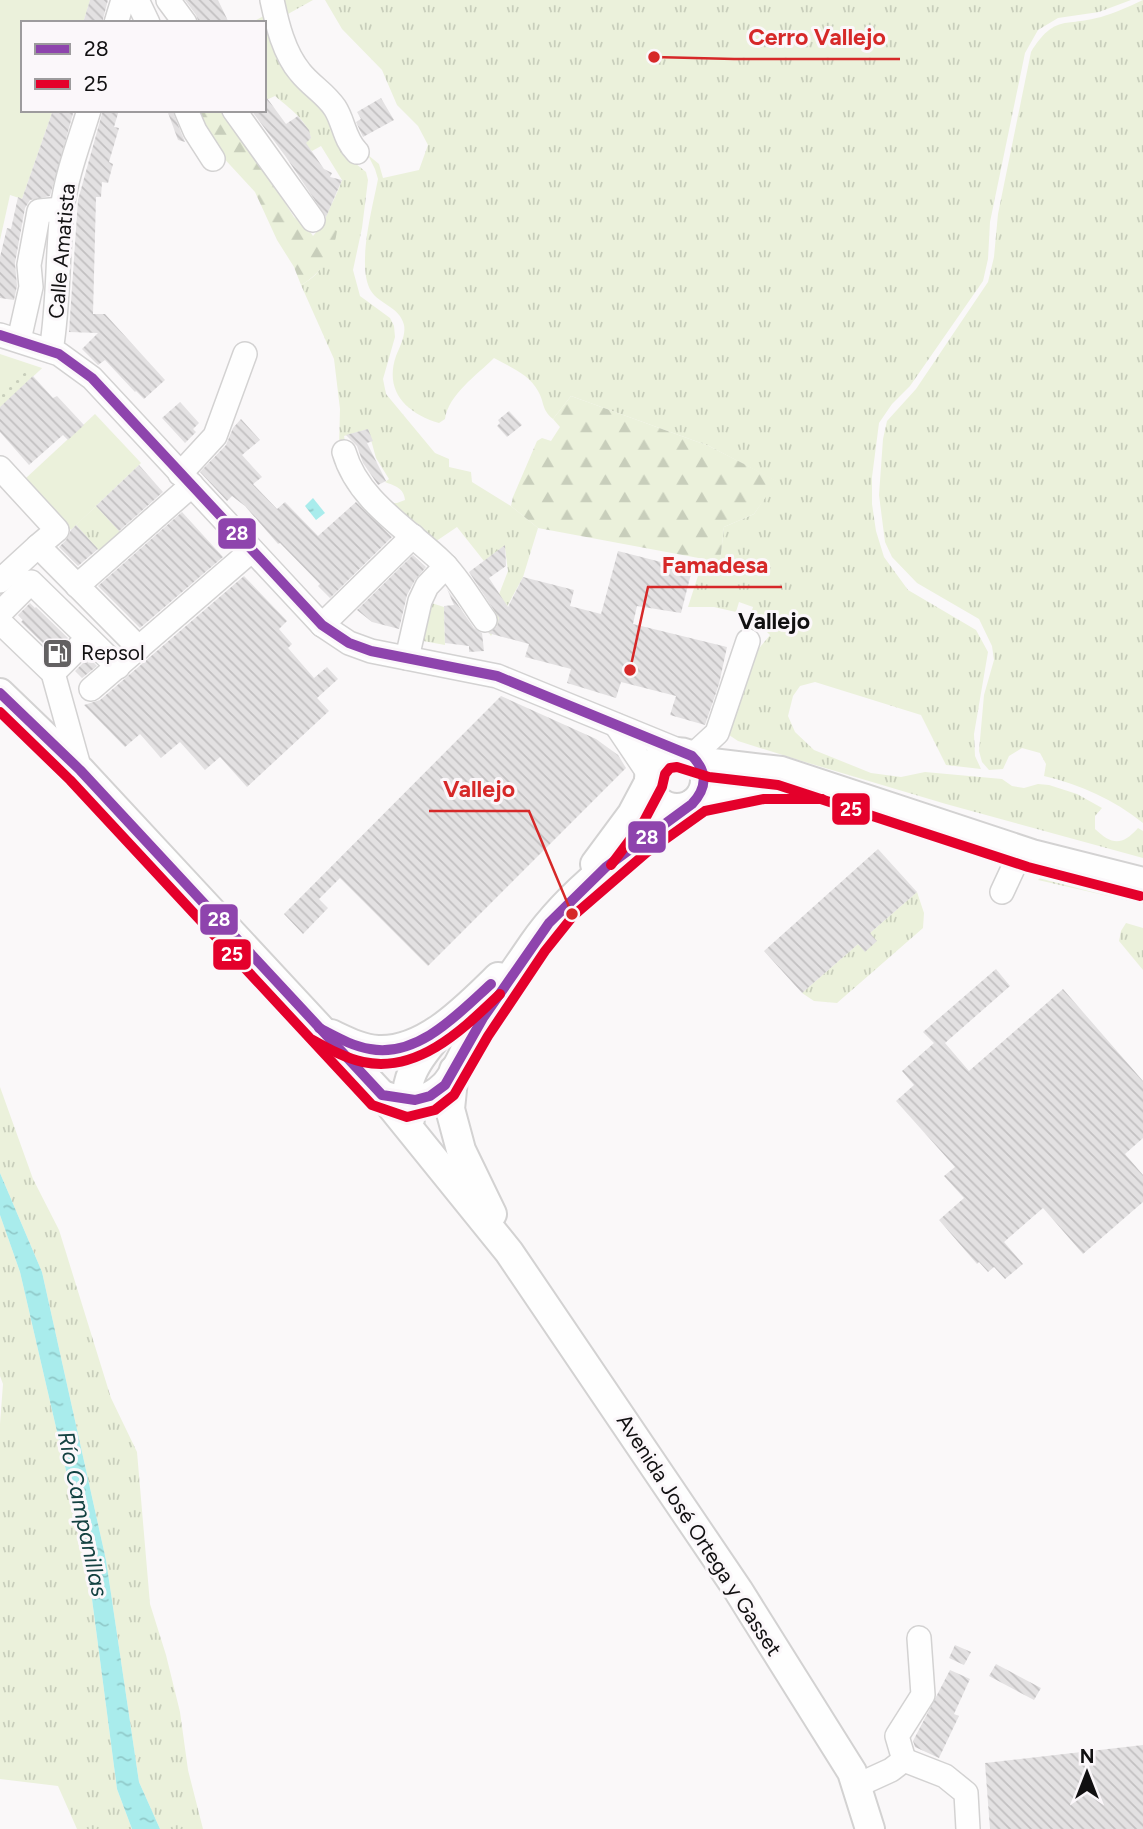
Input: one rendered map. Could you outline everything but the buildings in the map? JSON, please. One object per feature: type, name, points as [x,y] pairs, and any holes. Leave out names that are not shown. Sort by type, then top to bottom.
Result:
[{"type":"main road","name":"Avenida José Ortega y Gasset","points":[[0,693],[80,770],[319,1028],[393,1099],[413,1132],[509,1252],[738,1590],[852,1772],[870,1829]]},
{"type":"main road","points":[[393,1099],[429,1097],[445,1084],[476,1029],[534,943],[632,814],[656,761],[670,753],[688,754],[712,763],[781,771],[1021,850],[1143,882]]},
{"type":"main road","points":[[573,895],[637,842],[696,800],[704,790],[705,774],[698,761],[688,754]]},
{"type":"main road","points":[[649,778],[650,790],[662,804],[678,808],[696,800],[762,785],[822,785]]},
{"type":"main road","points":[[393,1099],[407,1086],[427,1048],[455,1016],[534,943]]},
{"type":"main road","points":[[319,1028],[355,1045],[375,1050],[397,1049],[423,1038],[455,1016]]},
{"type":"main road","name":"Avenida José Ortega y Gasset","points":[[454,1070],[450,1109],[461,1150],[509,1252]]},
{"type":"street","points":[[117,21],[123,0]]},
{"type":"street","points":[[137,0],[147,21]]},
{"type":"street","points":[[168,0],[184,21]]},
{"type":"street","points":[[272,0],[288,50],[300,72],[328,97],[339,115],[350,145],[357,152]]},
{"type":"street","name":"Calle Amatista","points":[[51,351],[59,293],[62,209],[69,175],[88,112]]},
{"type":"street","points":[[187,112],[195,131],[213,159]]},
{"type":"street","points":[[235,112],[313,220]]},
{"type":"street","points":[[62,209],[39,211],[29,265],[31,287],[9,338],[59,354],[92,378],[322,625],[349,643],[371,651],[497,676],[688,754],[717,733],[748,641]]},
{"type":"street","points":[[77,586],[186,480],[215,436],[245,354]]},
{"type":"street","points":[[344,452],[349,469],[363,492],[446,566],[485,620]]},
{"type":"street","points":[[0,468],[57,530],[0,581]]},
{"type":"street","points":[[322,625],[413,537]]},
{"type":"street","points":[[38,546],[139,649]]},
{"type":"street","points":[[91,689],[251,551]]},
{"type":"street","points":[[407,659],[420,601],[427,586],[446,566]]},
{"type":"street","points":[[0,613],[31,582],[118,667]]},
{"type":"street","points":[[0,622],[53,673],[80,770]]},
{"type":"street","points":[[53,673],[88,638]]},
{"type":"street","points":[[616,725],[649,778]]},
{"type":"street","points":[[1002,892],[1021,850]]},
{"type":"street","points":[[904,1760],[897,1736],[923,1695],[919,1638]]},
{"type":"street","points":[[856,1786],[891,1770],[904,1760]]},
{"type":"street","points":[[904,1760],[945,1776],[965,1793],[968,1829]]},
{"type":"green space","points":[[0,0],[90,0],[84,21],[21,21],[21,112],[52,112],[22,199],[10,195],[0,240]]},
{"type":"green space","points":[[281,0],[313,0],[288,14]]},
{"type":"green space","points":[[325,0],[1131,0],[1099,12],[1058,18],[1038,30],[1025,53],[990,222],[988,259],[983,281],[910,386],[892,404],[879,423],[872,477],[872,504],[884,557],[908,590],[976,630],[988,652],[974,734],[975,756],[981,769],[946,765],[921,715],[815,682],[800,686],[793,696],[788,716],[795,732],[814,750],[871,773],[901,777],[925,772],[1002,779],[1012,786],[1024,788],[1038,784],[1049,785],[1077,794],[1102,808],[1095,816],[1095,829],[1107,838],[1117,841],[1127,838],[1138,828],[1143,831],[1143,858],[805,762],[738,741],[726,733],[756,652],[770,635],[763,628],[746,630],[753,607],[739,602],[736,612],[714,607],[688,607],[703,560],[720,561],[724,527],[754,514],[776,481],[709,446],[571,396],[553,419],[530,380],[494,358],[457,394],[445,419],[439,423],[408,407],[396,390],[393,380],[393,369],[404,325],[398,314],[371,291],[367,280],[365,252],[378,179],[368,155],[379,164],[383,178],[419,170],[428,145],[418,126],[397,105],[382,70],[342,29]]},
{"type":"green space","points":[[1143,0],[1143,823],[1096,794],[1044,776],[1046,764],[1040,753],[1022,748],[1009,756],[1003,769],[989,770],[982,762],[979,751],[984,695],[994,660],[992,646],[979,619],[917,583],[892,557],[885,542],[879,495],[887,421],[916,389],[988,282],[994,257],[998,214],[1031,52],[1039,40],[1054,27],[1101,17]]},
{"type":"green space","points":[[269,13],[321,95],[345,147],[356,164],[366,172],[368,180],[362,228],[353,270],[360,296],[390,318],[394,326],[395,337],[383,379],[386,394],[435,453],[449,459],[449,467],[471,472],[472,482],[511,506],[538,528],[523,577],[491,636],[486,628],[508,571],[505,548],[484,561],[457,527],[429,546],[387,503],[405,500],[398,488],[385,482],[389,479],[376,458],[368,429],[344,436],[346,447],[339,447],[340,409],[334,359],[301,285],[319,271],[322,264],[324,222],[342,180],[321,146],[312,151],[303,143],[311,138],[297,115],[275,96],[266,100],[266,21],[255,21]]},
{"type":"green space","points":[[192,112],[227,112],[294,217],[306,226],[313,236],[323,224],[337,231],[325,262],[315,275],[301,285],[255,192],[219,153]]},
{"type":"green space","points":[[0,354],[42,368],[0,407]]},
{"type":"green space","points":[[42,368],[0,407],[0,395],[26,371]]},
{"type":"green space","points":[[571,396],[709,446],[777,481],[754,514],[724,527],[720,562],[538,528],[511,506],[537,441],[542,438],[551,441],[560,427],[553,419]]},
{"type":"green space","points":[[95,414],[141,463],[71,530],[25,479]]},
{"type":"green space","points":[[96,506],[123,535],[103,555],[76,525]]},
{"type":"green space","points":[[425,601],[444,607],[445,645],[418,640]]},
{"type":"green space","points":[[1051,867],[1143,889],[1143,904],[1038,880]]},
{"type":"green space","points":[[917,892],[924,913],[923,928],[837,1003],[814,1001],[802,993],[858,944],[865,951],[870,933]]},
{"type":"green space","points":[[1126,923],[1143,928],[1143,970],[1119,941]]},
{"type":"green space","points":[[0,1087],[33,1179],[59,1230],[111,1398],[137,1452],[150,1604],[180,1712],[188,1770],[203,1829],[160,1829],[139,1782],[106,1560],[42,1272],[0,1173]]},
{"type":"green space","points":[[0,1215],[20,1272],[87,1561],[117,1789],[132,1829],[77,1829],[58,1786],[0,1779],[0,1424],[3,1384],[0,1376]]},
{"type":"water","points":[[313,498],[325,513],[316,520],[305,506]]},
{"type":"water","name":"Río Campanillas","points":[[0,1173],[42,1272],[106,1560],[139,1782],[160,1829],[132,1829],[117,1789],[87,1561],[20,1272],[0,1215]]},
{"type":"transit line","name":"28","points":[[0,335],[59,354],[92,378],[322,625],[349,643],[371,651],[497,676],[692,756],[701,768],[704,780],[701,792],[692,804],[606,867],[549,923],[483,1018],[445,1085],[430,1096],[415,1100],[382,1095],[80,770],[0,693]]},
{"type":"transit line","name":"25","points":[[0,712],[70,780],[372,1105],[407,1117],[435,1110],[454,1095],[488,1036],[545,951],[573,916],[646,853],[705,811],[764,799],[822,799]]},
{"type":"transit line","name":"25","points":[[611,865],[644,821],[662,787],[665,774],[670,768],[677,767],[709,777],[778,785],[1028,867],[1140,896]]},
{"type":"transit line","name":"28","points":[[319,1028],[363,1048],[388,1050],[405,1047],[436,1031],[491,984]]},
{"type":"transit line","name":"25","points":[[313,1040],[343,1056],[363,1062],[383,1064],[403,1061],[421,1055],[456,1034],[500,994]]},
{"type":"place","name":"Cerro Vallejo","points":[[654,57]]},
{"type":"place","name":"Repsol","points":[[58,653]]},
{"type":"place","name":"Famadesa","points":[[630,670]]},
{"type":"place","name":"Vallejo","points":[[572,914]]},
{"type":"district","name":"Vallejo","points":[[774,621]]}]
